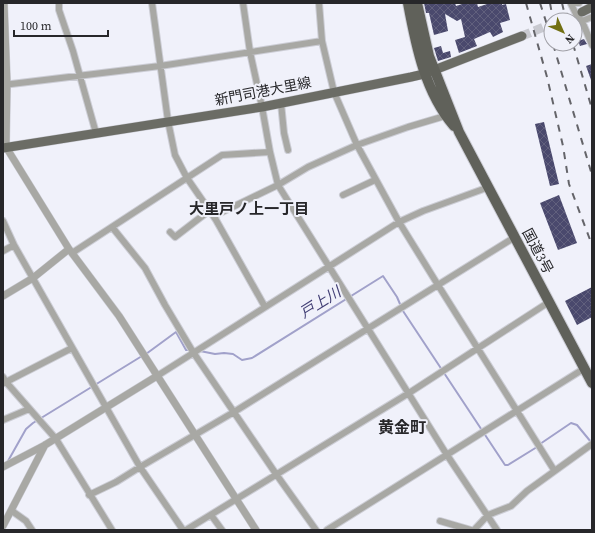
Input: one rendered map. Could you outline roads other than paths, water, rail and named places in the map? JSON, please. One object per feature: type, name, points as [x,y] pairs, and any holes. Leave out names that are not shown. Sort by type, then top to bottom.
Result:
[{"type":"highway","name":"国道3号","points":[[408,3],[418,52],[592,383]]},
{"type":"highway","name":"国道3号","points":[[416,3],[429,72],[445,116],[460,132]]},
{"type":"main road","points":[[580,7],[592,8]]},
{"type":"main road","name":"新門司港大里線","points":[[5,148],[262,107],[429,72],[522,36]]},
{"type":"street","points":[[4,3],[5,148],[70,251],[119,316],[256,530]]},
{"type":"street","points":[[59,3],[59,10],[73,50],[96,133]]},
{"type":"street","points":[[152,3],[168,121],[175,155],[187,178],[214,216],[265,307]]},
{"type":"street","points":[[243,3],[250,52],[278,185],[447,455],[497,530]]},
{"type":"street","points":[[319,3],[322,41],[334,92],[357,145],[399,222],[476,348],[554,470]]},
{"type":"street","points":[[571,3],[580,7]]},
{"type":"street","points":[[583,22],[592,17]]},
{"type":"street","points":[[583,24],[592,45]]},
{"type":"street","points":[[5,84],[160,66],[322,41]]},
{"type":"street","points":[[281,103],[284,133],[288,150]]},
{"type":"street","points":[[214,216],[278,185],[308,167],[357,145],[445,116]]},
{"type":"street","points":[[3,296],[33,278],[70,251],[112,227],[222,155],[270,152]]},
{"type":"street","points":[[343,195],[375,180]]},
{"type":"street","points":[[3,467],[56,439],[399,222],[489,187]]},
{"type":"street","points":[[170,232],[175,237],[210,210]]},
{"type":"street","points":[[3,221],[14,245],[140,467],[184,530],[211,515],[236,498],[408,393],[549,302]]},
{"type":"street","points":[[112,227],[145,268],[193,352],[316,530]]},
{"type":"street","points":[[89,495],[116,482],[234,412],[515,237]]},
{"type":"street","points":[[3,251],[14,245]]},
{"type":"street","points":[[72,348],[4,381],[56,439],[89,495],[112,530]]},
{"type":"street","points":[[327,530],[585,368]]},
{"type":"street","points":[[3,420],[29,409]]},
{"type":"street","points":[[440,522],[473,530],[488,515],[511,506],[527,491],[554,470],[592,444]]},
{"type":"street","points":[[3,526],[45,445]]},
{"type":"street","points":[[12,511],[26,521],[32,530]]},
{"type":"street","points":[[211,515],[222,530]]},
{"type":"waterway","name":"戸上川","points":[[200,351],[215,354],[233,354],[242,360],[252,358],[383,276],[397,297],[403,311],[505,465],[508,465],[537,447]]},
{"type":"waterway","name":"戸上川","points":[[146,354],[176,332],[186,350],[190,350]]},
{"type":"waterway","name":"戸上川","points":[[8,461],[26,429],[33,423],[142,356]]},
{"type":"waterway","name":"戸上川","points":[[540,444],[571,423],[577,425],[591,442]]},
{"type":"tunnel","points":[[522,36],[543,27]]},
{"type":"railway","points":[[526,3],[547,77],[563,146],[569,184],[592,245]]},
{"type":"railway","points":[[540,3],[543,12]]},
{"type":"railway","points":[[550,3],[552,12]]},
{"type":"railway","points":[[562,3],[564,12]]},
{"type":"railway","points":[[555,52],[592,175]]},
{"type":"railway","points":[[575,52],[592,109]]},
{"type":"district","name":"大里戸ノ上一丁目","points":[[249,208]]},
{"type":"district","name":"黄金町","points":[[402,427]]}]
